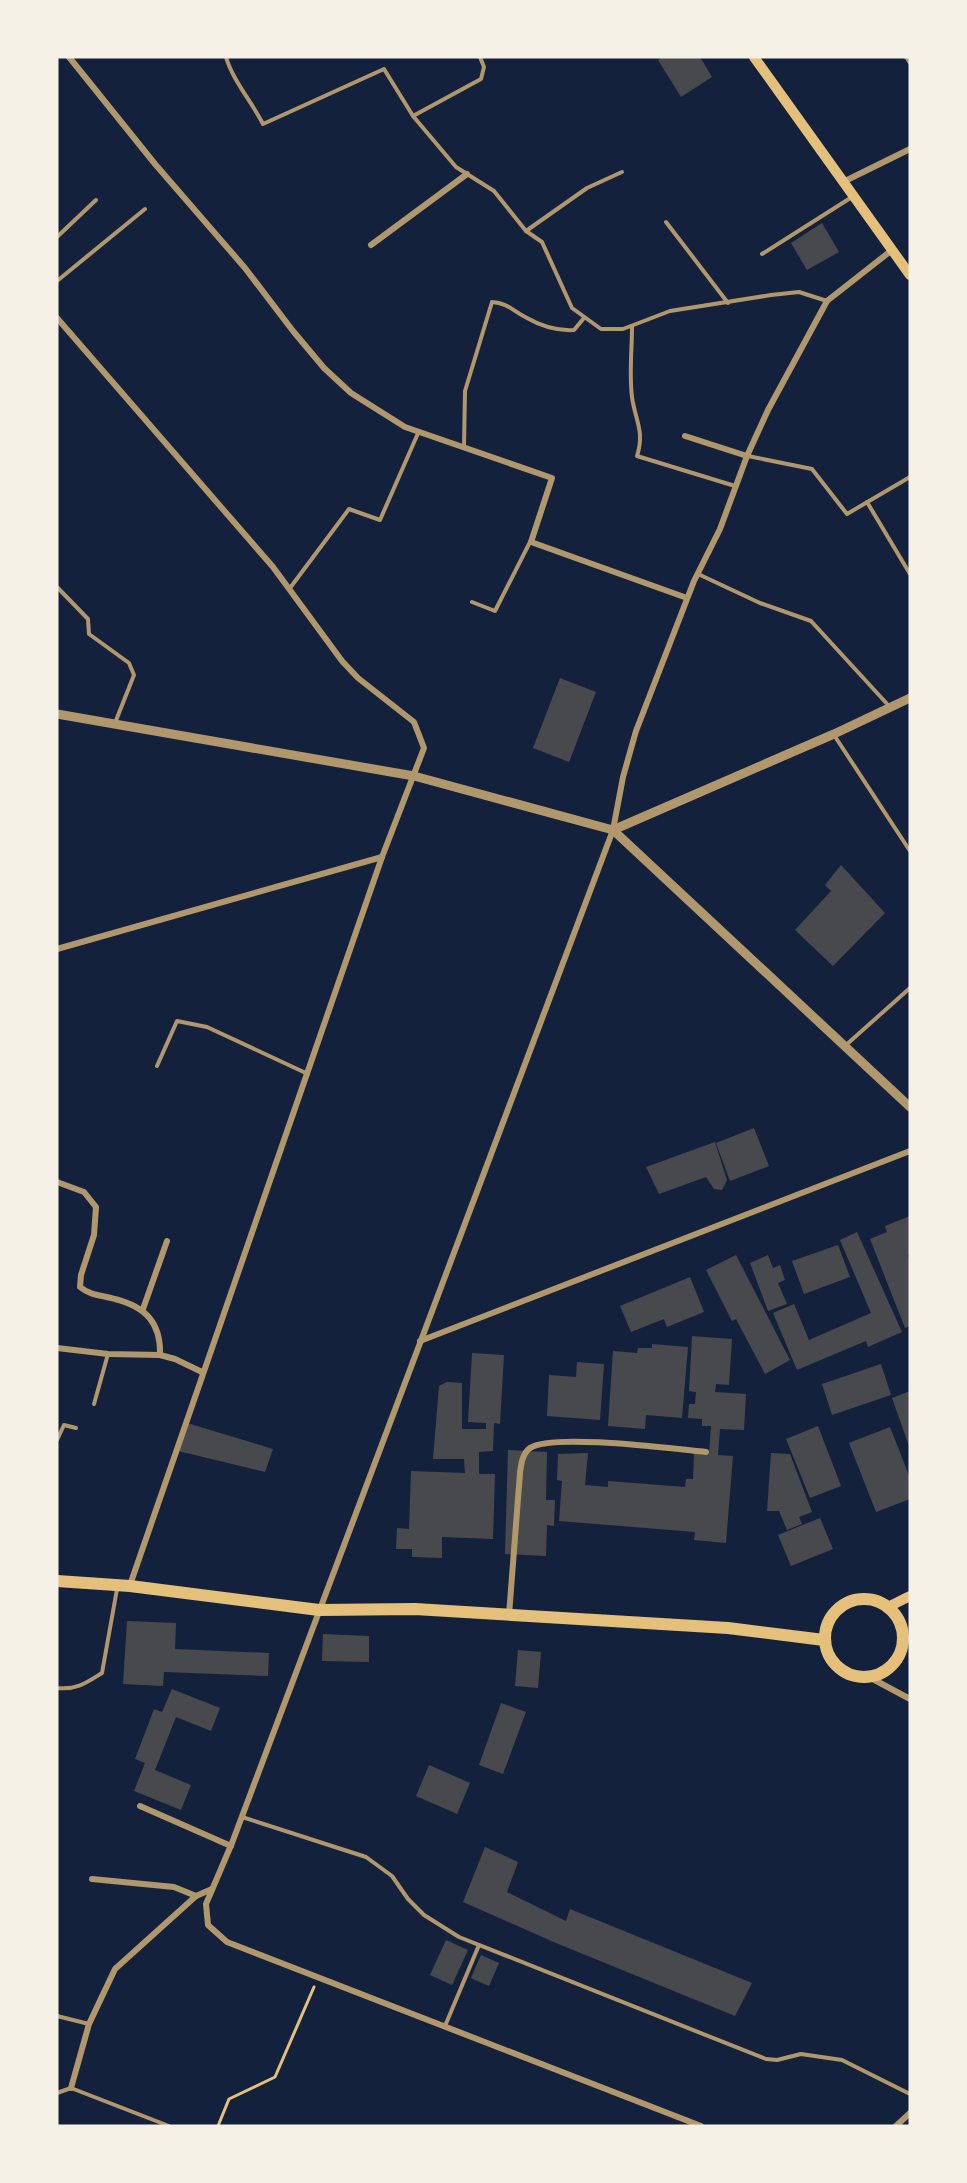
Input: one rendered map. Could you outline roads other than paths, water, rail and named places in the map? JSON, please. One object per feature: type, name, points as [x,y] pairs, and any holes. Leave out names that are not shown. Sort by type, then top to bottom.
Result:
[{"type":"main road","points":[[754,57],[910,275]]},
{"type":"main road","points":[[57,1581],[124,1586],[319,1610],[415,1609],[728,1628],[824,1640]]},
{"type":"main road","points":[[888,1607],[910,1596]]},
{"type":"main road","points":[[851,1600],[877,1600],[888,1607],[897,1617],[907,1642],[900,1655],[892,1666],[882,1673],[869,1677],[844,1672],[827,1653],[824,1640],[831,1615],[851,1600]]},
{"type":"street","points":[[69,57],[155,164],[245,268],[324,368],[351,393],[405,427],[552,478],[531,542],[687,598]]},
{"type":"street","points":[[843,182],[910,148]]},
{"type":"street","points":[[371,245],[467,174]]},
{"type":"street","points":[[700,2126],[227,1942],[208,1924],[206,1904],[242,1817],[613,830],[623,777],[636,731],[687,598],[720,529],[747,456],[768,410],[827,301],[892,250]]},
{"type":"street","points":[[57,318],[290,588],[342,661],[358,678],[414,722],[424,748],[382,857],[309,1074],[124,1586]]},
{"type":"street","points":[[685,436],[747,456]]},
{"type":"street","points":[[613,830],[834,734],[889,707],[909,701]]},
{"type":"street","points":[[57,714],[414,776],[613,830],[910,1107]]},
{"type":"street","points":[[57,949],[382,857]]},
{"type":"street","points":[[420,1341],[910,1151]]},
{"type":"street","points":[[57,1182],[84,1192],[96,1207],[94,1235],[81,1275],[80,1287],[88,1293],[116,1299],[143,1309],[156,1327],[160,1342],[160,1355]]},
{"type":"street","points":[[143,1309],[167,1241]]},
{"type":"street","points":[[57,1348],[108,1354],[160,1355],[175,1359],[202,1372]]},
{"type":"street","points":[[509,1616],[520,1473],[526,1452],[532,1447],[559,1443],[582,1443],[706,1452]]},
{"type":"street","points":[[869,1677],[910,1699]]},
{"type":"street","points":[[140,1806],[231,1846]]},
{"type":"street","points":[[92,1879],[174,1887],[196,1896]]},
{"type":"street","points":[[71,2088],[88,2024],[115,1969],[196,1896],[212,1889]]},
{"type":"street","points":[[896,2126],[910,2113]]},
{"type":"lane","points":[[226,57],[230,71],[249,96],[263,124],[384,69],[413,116],[456,167],[494,191],[526,231],[542,242],[572,308],[601,329],[632,327],[670,311],[799,292],[827,301]]},
{"type":"lane","points":[[413,116],[481,79],[484,68],[480,57]]},
{"type":"lane","points":[[906,57],[910,63]]},
{"type":"lane","points":[[526,231],[587,188],[622,172]]},
{"type":"lane","points":[[762,254],[853,196]]},
{"type":"lane","points":[[57,237],[96,200]]},
{"type":"lane","points":[[57,281],[145,209]]},
{"type":"lane","points":[[666,222],[728,303]]},
{"type":"lane","points":[[464,446],[465,391],[492,302],[505,302],[528,319],[561,330],[574,330],[584,318]]},
{"type":"lane","points":[[632,327],[630,369],[632,399],[642,439],[637,456],[736,486]]},
{"type":"lane","points":[[290,588],[349,509],[381,520],[419,431]]},
{"type":"lane","points":[[747,456],[812,469],[847,514],[910,477]]},
{"type":"lane","points":[[867,502],[909,571]]},
{"type":"lane","points":[[472,602],[495,611],[531,542]]},
{"type":"lane","points":[[698,574],[760,603],[812,621],[889,707]]},
{"type":"lane","points":[[57,587],[88,620],[89,634],[129,663],[134,675],[115,723]]},
{"type":"lane","points":[[834,734],[910,851]]},
{"type":"lane","points":[[845,1046],[910,988]]},
{"type":"lane","points":[[157,1066],[177,1021],[207,1027],[309,1074]]},
{"type":"lane","points":[[94,1404],[108,1354]]},
{"type":"lane","points":[[57,1440],[64,1425],[76,1428]]},
{"type":"lane","points":[[57,1688],[81,1687],[102,1673],[124,1586]]},
{"type":"lane","points":[[242,1817],[366,1857],[392,1876],[408,1899],[424,1915],[459,1937],[766,2059],[777,2060],[801,2054],[842,2060],[910,2094]]},
{"type":"lane","points":[[444,2026],[479,1945]]},
{"type":"lane","points":[[57,2016],[88,2024]]},
{"type":"lane","points":[[57,2092],[71,2088],[169,2126]]}]
